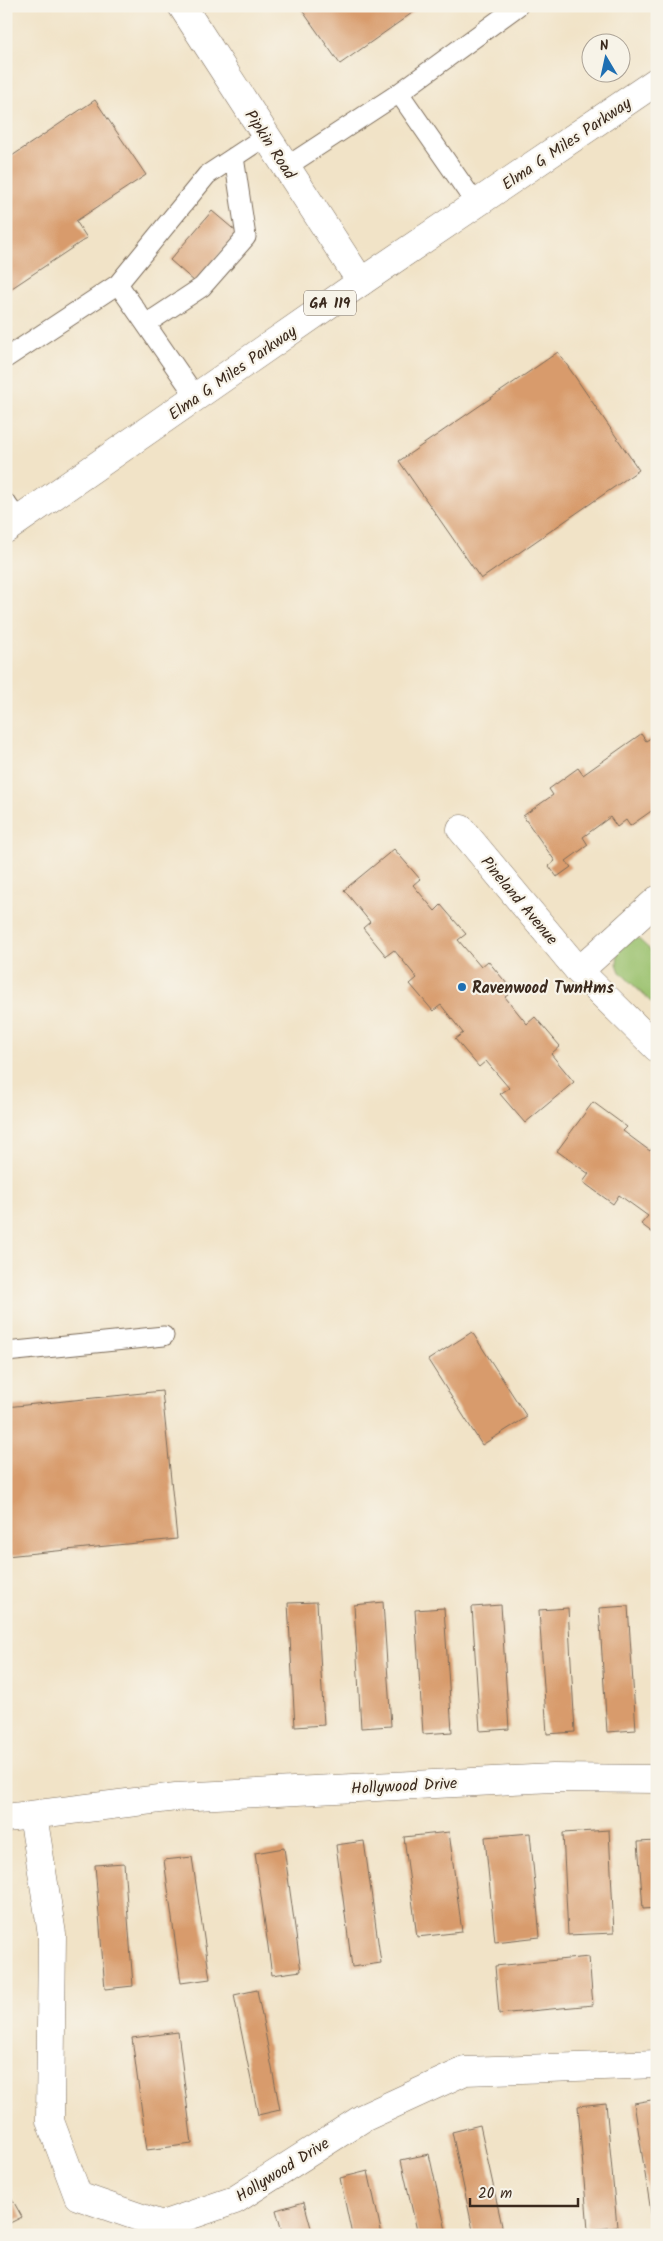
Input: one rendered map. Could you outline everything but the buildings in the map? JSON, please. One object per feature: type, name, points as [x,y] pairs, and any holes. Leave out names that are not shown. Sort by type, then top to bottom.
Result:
[{"type":"street","name":"Pipkin Road","points":[[182,6],[361,282]]},
{"type":"street","name":"Elma G Miles Parkway","points":[[10,517],[196,397],[361,282],[656,83]]},
{"type":"street","name":"Pineland Avenue","points":[[461,830],[579,971],[657,1048]]},
{"type":"street","points":[[579,971],[657,900]]},
{"type":"street","name":"Hollywood Drive","points":[[6,1818],[176,1797],[553,1778],[657,1779]]},
{"type":"street","name":"Hollywood Drive","points":[[33,1814],[52,1934],[50,2121],[78,2196],[162,2225],[234,2200],[363,2118],[465,2071],[657,2064]]},
{"type":"lane","points":[[286,167],[399,93],[518,6]]},
{"type":"lane","points":[[399,93],[476,204]]},
{"type":"lane","points":[[6,358],[118,284],[207,175],[266,136]]},
{"type":"lane","points":[[146,324],[202,288],[246,238],[234,157]]},
{"type":"lane","points":[[118,284],[196,397]]},
{"type":"lane","points":[[6,1352],[164,1336]]},
{"type":"green space","points":[[633,934],[657,956],[657,1008],[620,972],[617,964],[618,949]]},
{"type":"place","name":"Ravenwood TwnHms","points":[[462,987]]}]
